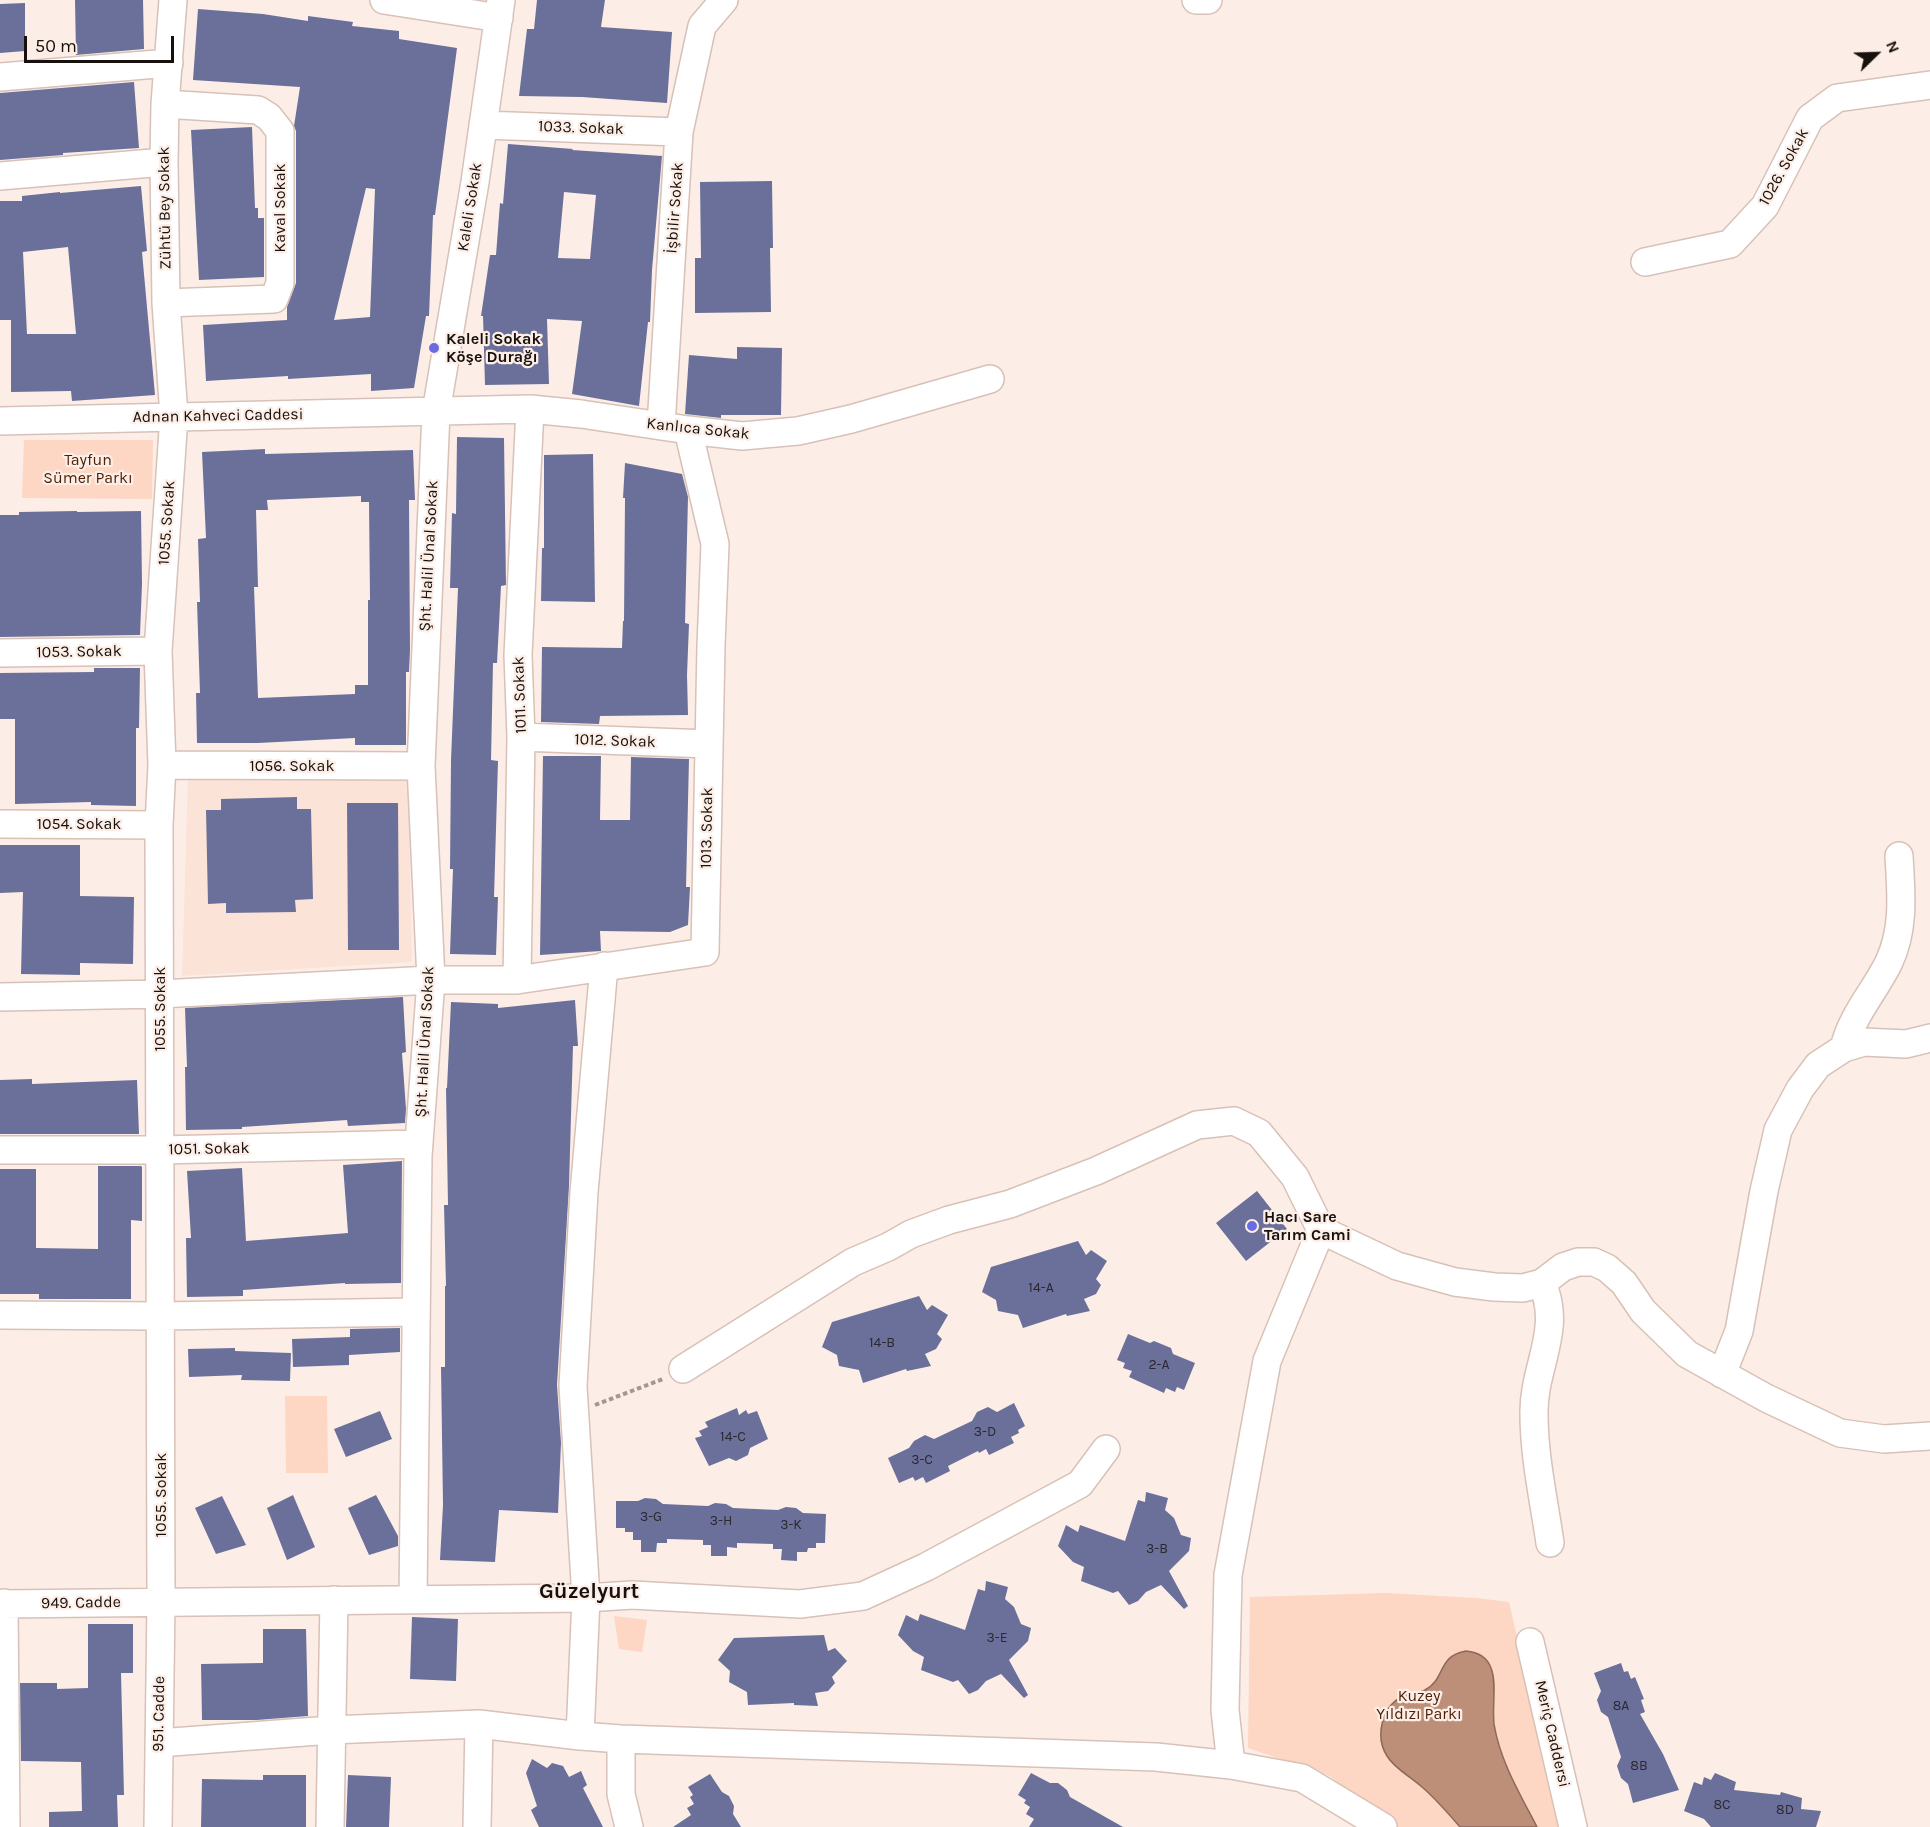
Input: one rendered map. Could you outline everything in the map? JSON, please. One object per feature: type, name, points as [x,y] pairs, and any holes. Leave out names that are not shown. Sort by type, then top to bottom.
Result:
[{"type":"street","name":"Zühtü Bey Sokak","points":[[173,0],[165,104],[164,162],[166,303],[174,416]]},
{"type":"street","points":[[384,0],[500,9]]},
{"type":"street","name":"İşbilir Sokak","points":[[661,426],[679,132],[702,27],[724,0]]},
{"type":"street","points":[[1196,0],[1208,0]]},
{"type":"street","name":"Kaleli Sokak","points":[[436,412],[500,9]]},
{"type":"street","points":[[0,77],[169,63]]},
{"type":"street","name":"1026. Sokak","points":[[1645,262],[1730,244],[1765,206],[1810,118],[1837,98],[1930,85]]},
{"type":"street","name":"Kaval Sokak","points":[[165,104],[258,110],[268,117],[280,131],[280,283],[274,299],[166,303]]},
{"type":"street","name":"1033. Sokak","points":[[483,125],[679,132]]},
{"type":"street","points":[[0,176],[164,162]]},
{"type":"street","name":"Kanlıca Sokak","points":[[436,412],[530,409],[742,436],[798,431],[851,419],[990,379]]},
{"type":"street","name":"1011. Sokak","points":[[517,980],[521,737],[518,655],[530,409]]},
{"type":"street","name":"Adnan Kahveci Caddesi","points":[[0,421],[436,412]]},
{"type":"street","name":"Şht. Halil Ünal Sokak","points":[[413,1599],[419,1144],[431,980],[421,766],[436,412]]},
{"type":"street","name":"1055. Sokak","points":[[161,1602],[159,825],[162,765],[158,651],[174,416]]},
{"type":"street","name":"1013. Sokak","points":[[0,997],[159,994],[431,980],[517,980],[705,952],[715,544],[688,430]]},
{"type":"street","name":"1053. Sokak","points":[[0,653],[158,651]]},
{"type":"street","name":"1012. Sokak","points":[[521,737],[709,744]]},
{"type":"street","name":"1056. Sokak","points":[[162,765],[421,766]]},
{"type":"street","name":"1054. Sokak","points":[[0,824],[159,825]]},
{"type":"street","points":[[1844,1048],[1854,1018],[1890,959],[1900,927],[1899,856]]},
{"type":"street","points":[[580,1736],[586,1598],[573,1386],[583,1204],[603,966]]},
{"type":"street","points":[[1722,1374],[1739,1331],[1764,1191],[1778,1130],[1800,1089],[1818,1065],[1844,1048],[1864,1042],[1906,1044],[1930,1038]]},
{"type":"street","points":[[682,1369],[853,1262],[911,1234],[949,1220],[1010,1204],[1096,1171],[1197,1125],[1234,1121],[1260,1133],[1295,1177],[1321,1230],[1397,1266],[1455,1282],[1523,1288],[1542,1283],[1563,1266],[1578,1262],[1594,1262],[1606,1268],[1624,1283],[1643,1311],[1687,1354],[1722,1374],[1840,1433],[1884,1438],[1930,1436]]},
{"type":"street","name":"1051. Sokak","points":[[0,1150],[160,1150],[419,1144]]},
{"type":"street","points":[[1231,1765],[1225,1710],[1227,1575],[1267,1360],[1321,1230]]},
{"type":"street","points":[[1542,1283],[1547,1295],[1551,1319],[1533,1413],[1550,1543]]},
{"type":"street","points":[[0,1315],[160,1316],[416,1312]]},
{"type":"street","name":"949. Cadde","points":[[2,1604],[586,1598],[632,1595],[800,1604],[863,1596],[926,1567],[1080,1484],[1106,1449]]},
{"type":"street","points":[[330,1827],[334,1600]]},
{"type":"street","name":"951. Cadde","points":[[158,1827],[161,1602]]},
{"type":"street","points":[[2,1604],[6,1827]]},
{"type":"street","name":"Meriç Caddersi","points":[[1530,1642],[1574,1827]]},
{"type":"street","points":[[159,1743],[331,1730],[479,1724],[621,1739],[1156,1757],[1231,1765],[1302,1778],[1383,1827]]},
{"type":"street","points":[[477,1827],[479,1724]]},
{"type":"street","points":[[621,1739],[621,1794],[629,1827]]},
{"type":"path","points":[[574,1412],[655,1384],[682,1369]]},
{"type":"shaded area","points":[[188,776],[408,777],[412,962],[182,976]]},
{"type":"shaded area","points":[[1466,1651],[1481,1656],[1491,1668],[1494,1681],[1494,1724],[1497,1738],[1511,1777],[1537,1827],[1460,1827],[1442,1806],[1394,1765],[1383,1748],[1382,1723],[1390,1707],[1403,1696],[1422,1691],[1432,1685],[1450,1658]]},
{"type":"green space","name":"Tayfun Sümer Parkı","points":[[24,440],[153,440],[152,499],[22,498]]},
{"type":"green space","points":[[285,1396],[327,1396],[328,1473],[286,1473]]},
{"type":"green space","name":"Kuzey Yıldızı Parkı","points":[[1386,1593],[1509,1602],[1561,1827],[1391,1827],[1330,1776],[1248,1748],[1250,1597]]},
{"type":"green space","points":[[614,1616],[647,1620],[642,1652],[619,1649]]},
{"type":"building","points":[[75,0],[143,0],[144,49],[76,55]]},
{"type":"building","points":[[537,0],[605,0],[601,27],[672,32],[667,103],[582,97],[519,96],[527,29],[534,29]]},
{"type":"building","points":[[25,3],[25,51],[0,53],[0,4]]},
{"type":"building","points":[[198,9],[263,14],[308,21],[308,16],[353,22],[352,26],[399,31],[399,39],[457,48],[435,215],[433,215],[429,316],[426,316],[414,388],[371,391],[371,374],[206,381],[203,325],[287,320],[287,307],[296,283],[296,131],[294,126],[300,87],[193,80]],"holes":[[[366,188],[375,189],[370,317],[334,320]]]},
{"type":"building","points":[[134,82],[139,148],[0,160],[0,93]]},
{"type":"building","points":[[252,127],[255,208],[258,208],[258,218],[264,218],[264,277],[199,280],[191,130]]},
{"type":"building","points":[[508,144],[662,156],[650,322],[648,322],[639,406],[572,394],[582,321],[547,319],[549,384],[485,385],[483,316],[481,316],[490,255],[496,255],[500,203],[503,204]],"holes":[[[564,192],[596,195],[590,259],[558,258]]]},
{"type":"building","points":[[772,181],[771,312],[695,313],[695,258],[701,258],[700,182]]},
{"type":"building","points":[[141,186],[147,251],[142,252],[155,395],[72,401],[71,391],[11,392],[11,320],[0,320],[0,201],[22,201],[22,196]],"holes":[[[68,247],[76,334],[27,334],[23,252]]]},
{"type":"building","points":[[737,347],[782,348],[781,415],[721,415],[721,418],[685,414],[689,355],[737,359]]},
{"type":"building","points":[[457,437],[504,438],[506,585],[501,586],[497,663],[493,663],[491,760],[498,761],[494,897],[498,897],[496,955],[450,954],[453,869],[450,869],[451,760],[458,588],[450,588],[452,513],[456,514]]},
{"type":"building","points":[[265,449],[265,454],[413,450],[415,500],[409,500],[410,650],[409,672],[406,672],[406,745],[355,745],[355,738],[258,743],[197,743],[196,693],[200,693],[197,602],[200,602],[198,539],[206,538],[202,452]],"holes":[[[361,496],[361,502],[369,502],[368,685],[355,685],[355,694],[258,698],[254,587],[258,587],[256,510],[268,510],[267,500]]]},
{"type":"building","points":[[593,454],[595,602],[541,601],[542,548],[544,548],[544,455]]},
{"type":"building","points":[[625,463],[682,474],[688,497],[685,623],[689,624],[688,715],[600,716],[599,724],[541,722],[542,647],[622,648]]},
{"type":"building","points":[[141,511],[140,635],[0,637],[0,515],[19,515],[19,512]]},
{"type":"building","points":[[94,668],[140,668],[139,728],[136,728],[136,806],[91,805],[91,802],[15,804],[15,719],[0,719],[0,673],[94,672]]},
{"type":"building","points":[[543,756],[601,756],[600,820],[630,820],[631,757],[689,759],[686,887],[690,887],[688,925],[670,932],[600,931],[601,951],[540,955]]},
{"type":"building","points":[[297,797],[297,809],[311,809],[313,899],[295,900],[296,912],[226,913],[226,903],[208,904],[206,810],[221,810],[221,799]]},
{"type":"building","points":[[347,803],[398,803],[399,950],[348,950]]},
{"type":"building","points":[[0,845],[80,845],[80,896],[134,897],[133,964],[80,963],[80,975],[21,974],[23,892],[0,893]]},
{"type":"building","points":[[403,997],[406,1052],[402,1053],[405,1123],[348,1126],[347,1120],[242,1127],[242,1129],[186,1130],[185,1008]]},
{"type":"building","points":[[575,1000],[578,1046],[573,1046],[569,1186],[557,1385],[561,1443],[558,1513],[499,1510],[495,1562],[440,1560],[443,1505],[441,1367],[445,1367],[446,1286],[444,1205],[448,1205],[446,1088],[451,1002],[498,1004],[498,1008]]},
{"type":"building","points":[[32,1079],[32,1084],[137,1080],[139,1134],[0,1134],[0,1080]]},
{"type":"building","points":[[402,1161],[401,1283],[345,1283],[243,1290],[243,1296],[187,1297],[186,1238],[191,1238],[187,1171],[242,1168],[246,1241],[348,1233],[343,1165]]},
{"type":"building","points":[[98,1166],[142,1167],[142,1221],[131,1220],[131,1299],[39,1299],[39,1294],[0,1294],[0,1169],[36,1169],[36,1248],[98,1249]]},
{"type":"building","name":"Hacı Sare Tarım Cami","points":[[1257,1191],[1287,1229],[1246,1261],[1216,1223]]},
{"type":"building","points":[[1078,1241],[1086,1255],[1091,1250],[1107,1261],[1096,1279],[1101,1285],[1096,1294],[1084,1299],[1090,1311],[1067,1316],[1066,1314],[1023,1328],[1018,1315],[998,1311],[996,1300],[982,1292],[991,1267]]},
{"type":"building","points":[[919,1296],[927,1310],[932,1305],[948,1315],[937,1334],[942,1339],[936,1349],[925,1354],[931,1366],[907,1371],[906,1369],[863,1383],[859,1370],[839,1366],[837,1355],[822,1347],[832,1322]]},
{"type":"building","points":[[400,1328],[400,1352],[349,1355],[349,1365],[293,1367],[292,1339],[350,1337],[350,1329]]},
{"type":"building","points":[[1128,1334],[1171,1348],[1173,1354],[1195,1363],[1184,1390],[1177,1387],[1175,1392],[1166,1388],[1164,1393],[1129,1377],[1132,1371],[1123,1368],[1125,1363],[1117,1360]]},
{"type":"building","points":[[235,1348],[235,1351],[291,1353],[290,1381],[241,1380],[242,1375],[189,1377],[188,1349]]},
{"type":"building","points":[[1014,1403],[1025,1426],[1011,1437],[1014,1443],[989,1455],[986,1449],[979,1453],[978,1451],[948,1466],[950,1471],[926,1483],[923,1477],[915,1481],[913,1477],[899,1483],[888,1458],[909,1448],[914,1441],[925,1435],[934,1439],[972,1421],[977,1412],[988,1407],[997,1412]]},
{"type":"building","points":[[737,1408],[739,1415],[746,1410],[748,1414],[757,1411],[768,1439],[750,1448],[748,1455],[736,1461],[729,1458],[709,1466],[695,1438],[702,1436],[699,1431],[708,1427],[705,1422]]},
{"type":"building","points":[[380,1411],[392,1439],[346,1457],[334,1429]]},
{"type":"building","points":[[1146,1492],[1168,1498],[1165,1510],[1174,1518],[1181,1535],[1191,1538],[1189,1551],[1169,1571],[1188,1606],[1184,1609],[1161,1585],[1146,1592],[1138,1601],[1129,1605],[1118,1591],[1113,1593],[1081,1581],[1084,1567],[1073,1562],[1058,1546],[1066,1525],[1078,1532],[1080,1525],[1125,1541],[1138,1500],[1145,1502]]},
{"type":"building","points":[[293,1495],[315,1547],[287,1560],[267,1508]]},
{"type":"building","points":[[376,1495],[398,1536],[398,1546],[369,1555],[348,1508]]},
{"type":"building","points":[[222,1496],[246,1545],[216,1554],[195,1508]]},
{"type":"building","points":[[645,1498],[656,1499],[663,1504],[708,1506],[715,1503],[726,1504],[733,1508],[778,1510],[786,1507],[796,1508],[803,1513],[826,1514],[825,1543],[816,1543],[816,1548],[808,1548],[807,1552],[797,1552],[797,1561],[781,1560],[782,1549],[773,1549],[773,1544],[737,1543],[737,1548],[727,1547],[727,1556],[711,1556],[711,1545],[703,1545],[703,1540],[667,1539],[667,1543],[657,1543],[656,1552],[641,1552],[641,1540],[633,1540],[633,1532],[625,1532],[625,1528],[616,1528],[616,1501],[638,1501]]},
{"type":"building","points":[[986,1581],[1008,1587],[1005,1599],[1014,1607],[1021,1624],[1031,1628],[1028,1641],[1009,1660],[1028,1695],[1024,1698],[1001,1674],[986,1681],[978,1690],[969,1694],[958,1680],[953,1682],[921,1670],[924,1657],[913,1651],[898,1635],[906,1615],[918,1621],[920,1614],[965,1630],[978,1589],[985,1591]]},
{"type":"building","points":[[412,1617],[458,1619],[456,1681],[410,1679]]},
{"type":"building","points":[[88,1624],[133,1624],[133,1673],[121,1673],[124,1795],[117,1795],[118,1827],[49,1827],[49,1812],[82,1811],[81,1762],[21,1761],[20,1683],[57,1683],[57,1689],[88,1688]]},
{"type":"building","points":[[263,1629],[306,1629],[308,1716],[257,1720],[202,1720],[201,1664],[263,1663]]},
{"type":"building","points":[[824,1635],[828,1651],[835,1648],[847,1661],[832,1677],[835,1683],[828,1691],[815,1693],[818,1706],[794,1705],[794,1703],[748,1705],[747,1692],[729,1682],[730,1671],[718,1660],[734,1638]]},
{"type":"building","points":[[1621,1663],[1624,1672],[1628,1671],[1631,1679],[1635,1677],[1644,1699],[1641,1700],[1645,1712],[1640,1714],[1663,1754],[1679,1790],[1633,1803],[1628,1784],[1621,1778],[1617,1766],[1621,1757],[1608,1717],[1601,1712],[1597,1700],[1601,1691],[1594,1673]]},
{"type":"building","points":[[532,1759],[547,1768],[552,1763],[563,1766],[569,1777],[581,1771],[587,1785],[583,1788],[603,1827],[539,1827],[531,1810],[537,1806],[526,1773]]},
{"type":"building","points":[[1031,1773],[1050,1783],[1058,1783],[1067,1790],[1070,1797],[1123,1827],[1029,1827],[1034,1819],[1026,1814],[1030,1807],[1024,1803],[1026,1800],[1018,1795]]},
{"type":"building","points":[[1715,1773],[1736,1782],[1734,1790],[1780,1795],[1781,1792],[1802,1798],[1801,1809],[1821,1811],[1816,1827],[1711,1827],[1704,1819],[1684,1811],[1694,1782],[1702,1785],[1704,1777],[1711,1780]]},
{"type":"building","points":[[710,1774],[722,1792],[729,1796],[734,1806],[733,1814],[741,1827],[673,1827],[691,1815],[687,1808],[694,1804],[690,1797],[693,1795],[688,1787]]},
{"type":"building","points":[[263,1775],[306,1775],[306,1827],[201,1827],[202,1779],[263,1780]]},
{"type":"building","points":[[348,1775],[391,1777],[389,1827],[346,1827]]},
{"type":"place","name":"Kaleli Sokak Köşe Durağı","points":[[434,348]]},
{"type":"place","name":"Hacı Sare Tarım Cami","points":[[1252,1226]]},
{"type":"district","name":"Güzelyurt","points":[[589,1592]]}]
